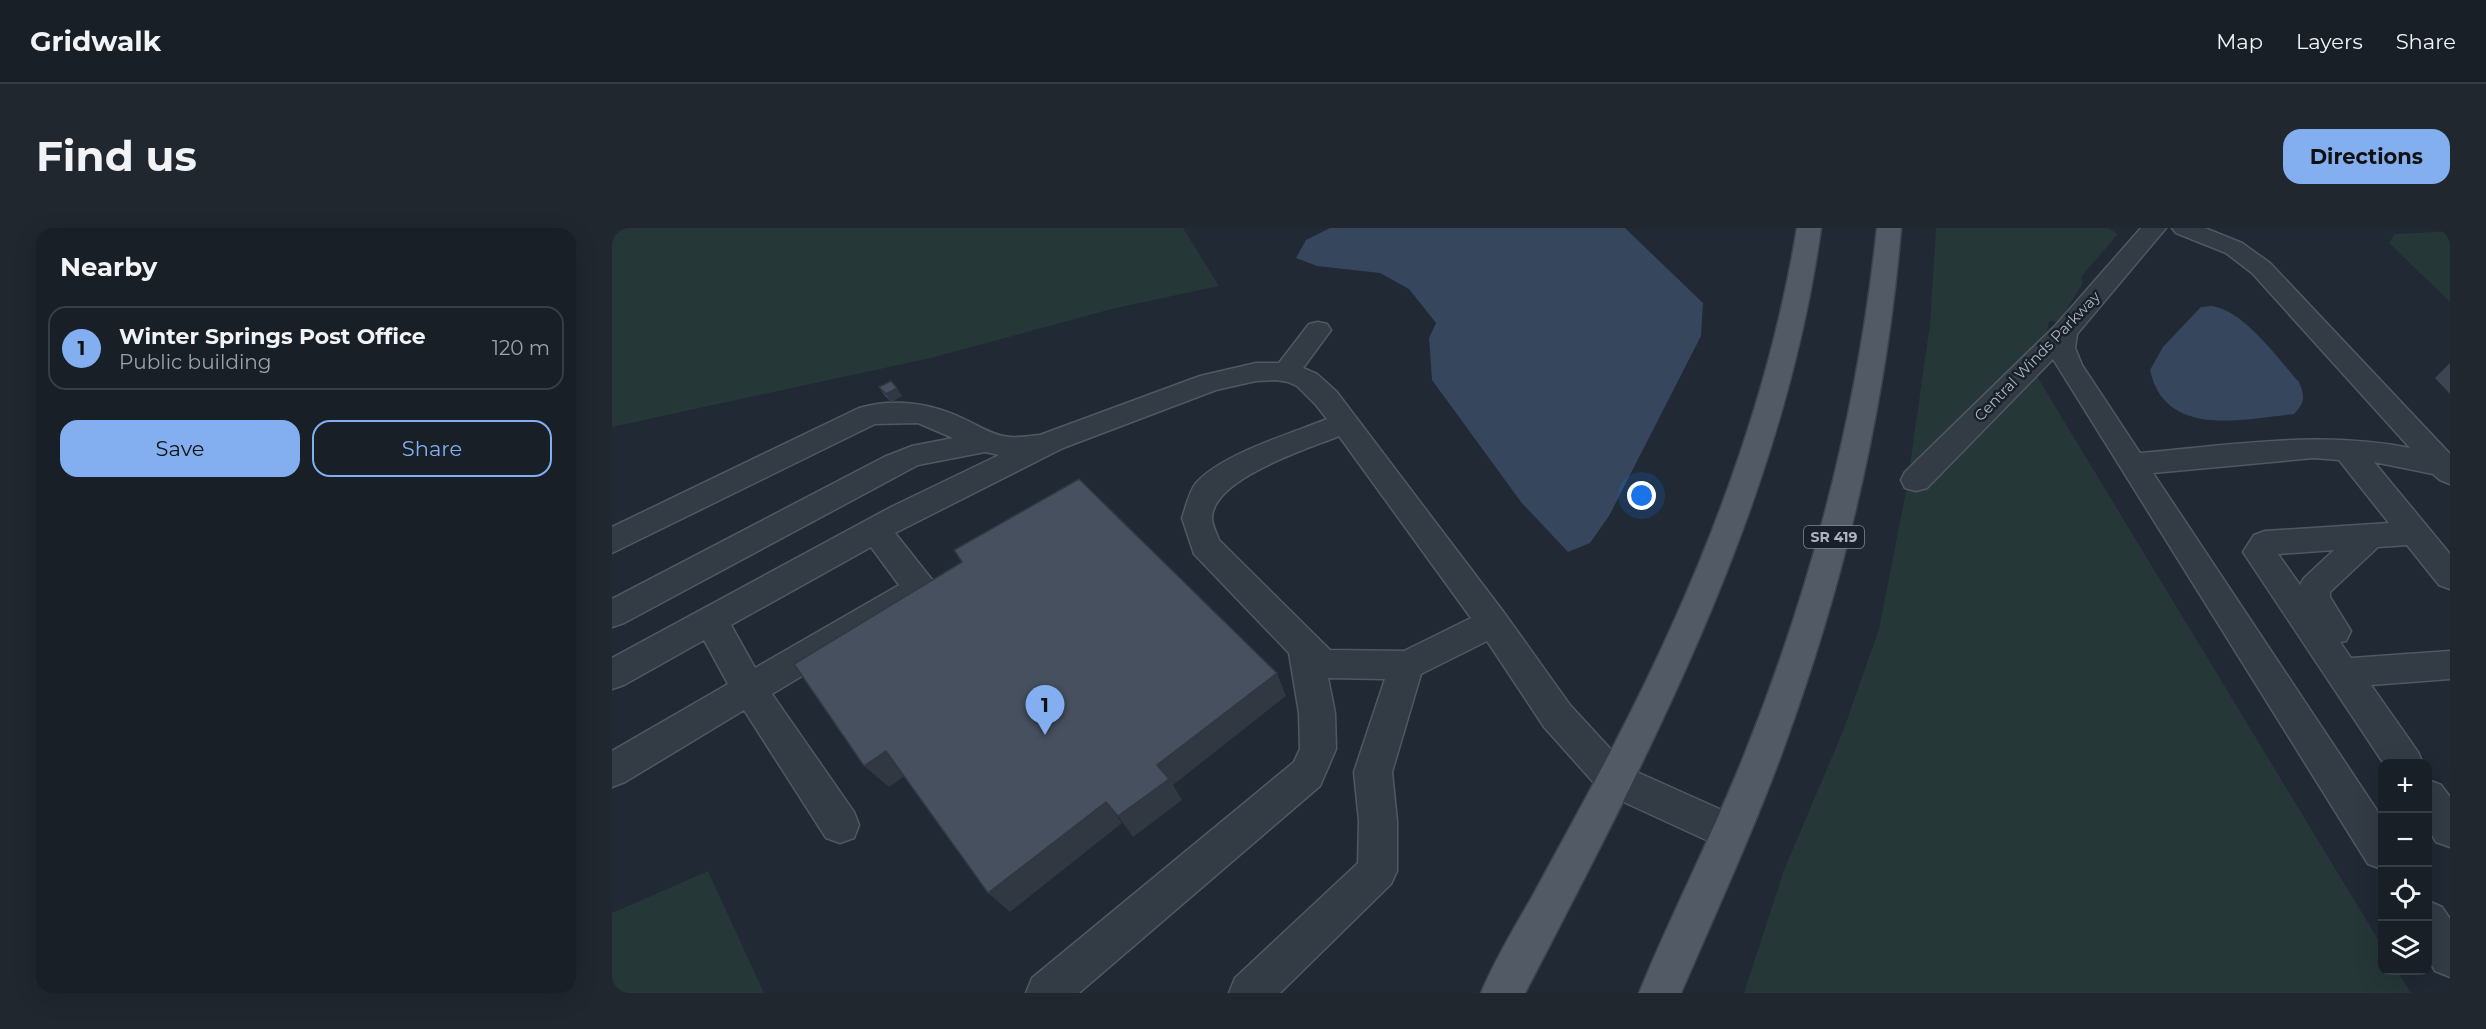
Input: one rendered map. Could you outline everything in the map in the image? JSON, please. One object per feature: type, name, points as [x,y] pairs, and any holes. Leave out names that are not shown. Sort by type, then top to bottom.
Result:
[{"type":"main road","points":[[1502,993],[1616,780],[1671,665],[1747,473],[1792,320],[1809,228]]},
{"type":"main road","name":"SR 419","points":[[1660,993],[1730,833],[1776,718],[1818,593],[1846,496],[1866,409],[1879,334],[1889,228]]},
{"type":"street","name":"Central Winds Parkway","points":[[1916,480],[2064,332],[2154,228]]},
{"type":"street","points":[[2184,228],[2234,248],[2261,268],[2446,469]]},
{"type":"street","points":[[1285,373],[1318,330]]},
{"type":"street","points":[[2064,332],[2062,348],[2069,366],[2378,845]]},
{"type":"street","points":[[612,541],[869,415],[904,412],[922,414],[984,442],[1010,447],[1035,446],[1210,382],[1257,372],[1285,373],[1307,380],[1326,398],[1492,623],[1557,716],[1616,780],[1730,833]]},
{"type":"street","points":[[1344,423],[1255,459],[1228,474],[1206,491],[1197,518],[1205,546],[1322,664],[1407,665],[1492,623]]},
{"type":"street","points":[[612,675],[875,530],[1053,441]]},
{"type":"street","points":[[612,614],[894,464],[912,456],[984,442]]},
{"type":"street","points":[[2133,464],[2314,448],[2385,453],[2446,469]]},
{"type":"street","points":[[2347,450],[2450,576]]},
{"type":"street","points":[[612,770],[911,594],[917,587],[917,581],[875,530]]},
{"type":"street","points":[[2401,759],[2259,552],[2265,543],[2415,533]]},
{"type":"street","points":[[2336,665],[2341,643],[2313,598],[2315,587],[2370,536]]},
{"type":"street","points":[[711,621],[750,689],[840,825]]},
{"type":"street","points":[[1047,993],[1307,774],[1318,749],[1317,713],[1305,646]]},
{"type":"street","points":[[2336,665],[2450,664]]},
{"type":"street","points":[[1250,993],[1377,871],[1378,821],[1373,772],[1407,665]]},
{"type":"street","points":[[2432,804],[2450,829]]},
{"type":"street","points":[[2432,929],[2450,956]]},
{"type":"shaded area","points":[[612,228],[1183,228],[1219,286],[1112,309],[931,358],[612,427]]},
{"type":"shaded area","points":[[1936,228],[2108,228],[2118,234],[2081,277],[2083,283],[2059,322],[2049,321],[2038,378],[2378,939],[2378,975],[2400,975],[2411,993],[1744,993],[1784,870],[1843,731],[1879,629],[1907,486],[1930,324]]},
{"type":"shaded area","points":[[2450,231],[2450,302],[2389,243],[2395,234]]},
{"type":"shaded area","points":[[708,871],[764,993],[612,993],[612,913]]},
{"type":"water","points":[[1330,228],[1625,228],[1703,303],[1701,336],[1609,516],[1590,543],[1568,552],[1521,502],[1432,380],[1429,338],[1436,323],[1409,289],[1380,273],[1317,266],[1296,258],[1306,240]]},
{"type":"water","points":[[2212,306],[2224,310],[2248,326],[2299,382],[2303,399],[2294,414],[2252,419],[2208,420],[2188,416],[2172,407],[2158,392],[2150,370],[2163,347],[2201,307]]},
{"type":"building","points":[[891,381],[897,388],[886,394],[879,387]]},
{"type":"building","points":[[1079,479],[1277,673],[1157,765],[1169,779],[1118,816],[1106,802],[988,893],[886,751],[864,766],[794,664],[962,562],[954,550]]},
{"type":"place","name":"Winter Springs Post Office","points":[[1045,735]]}]
